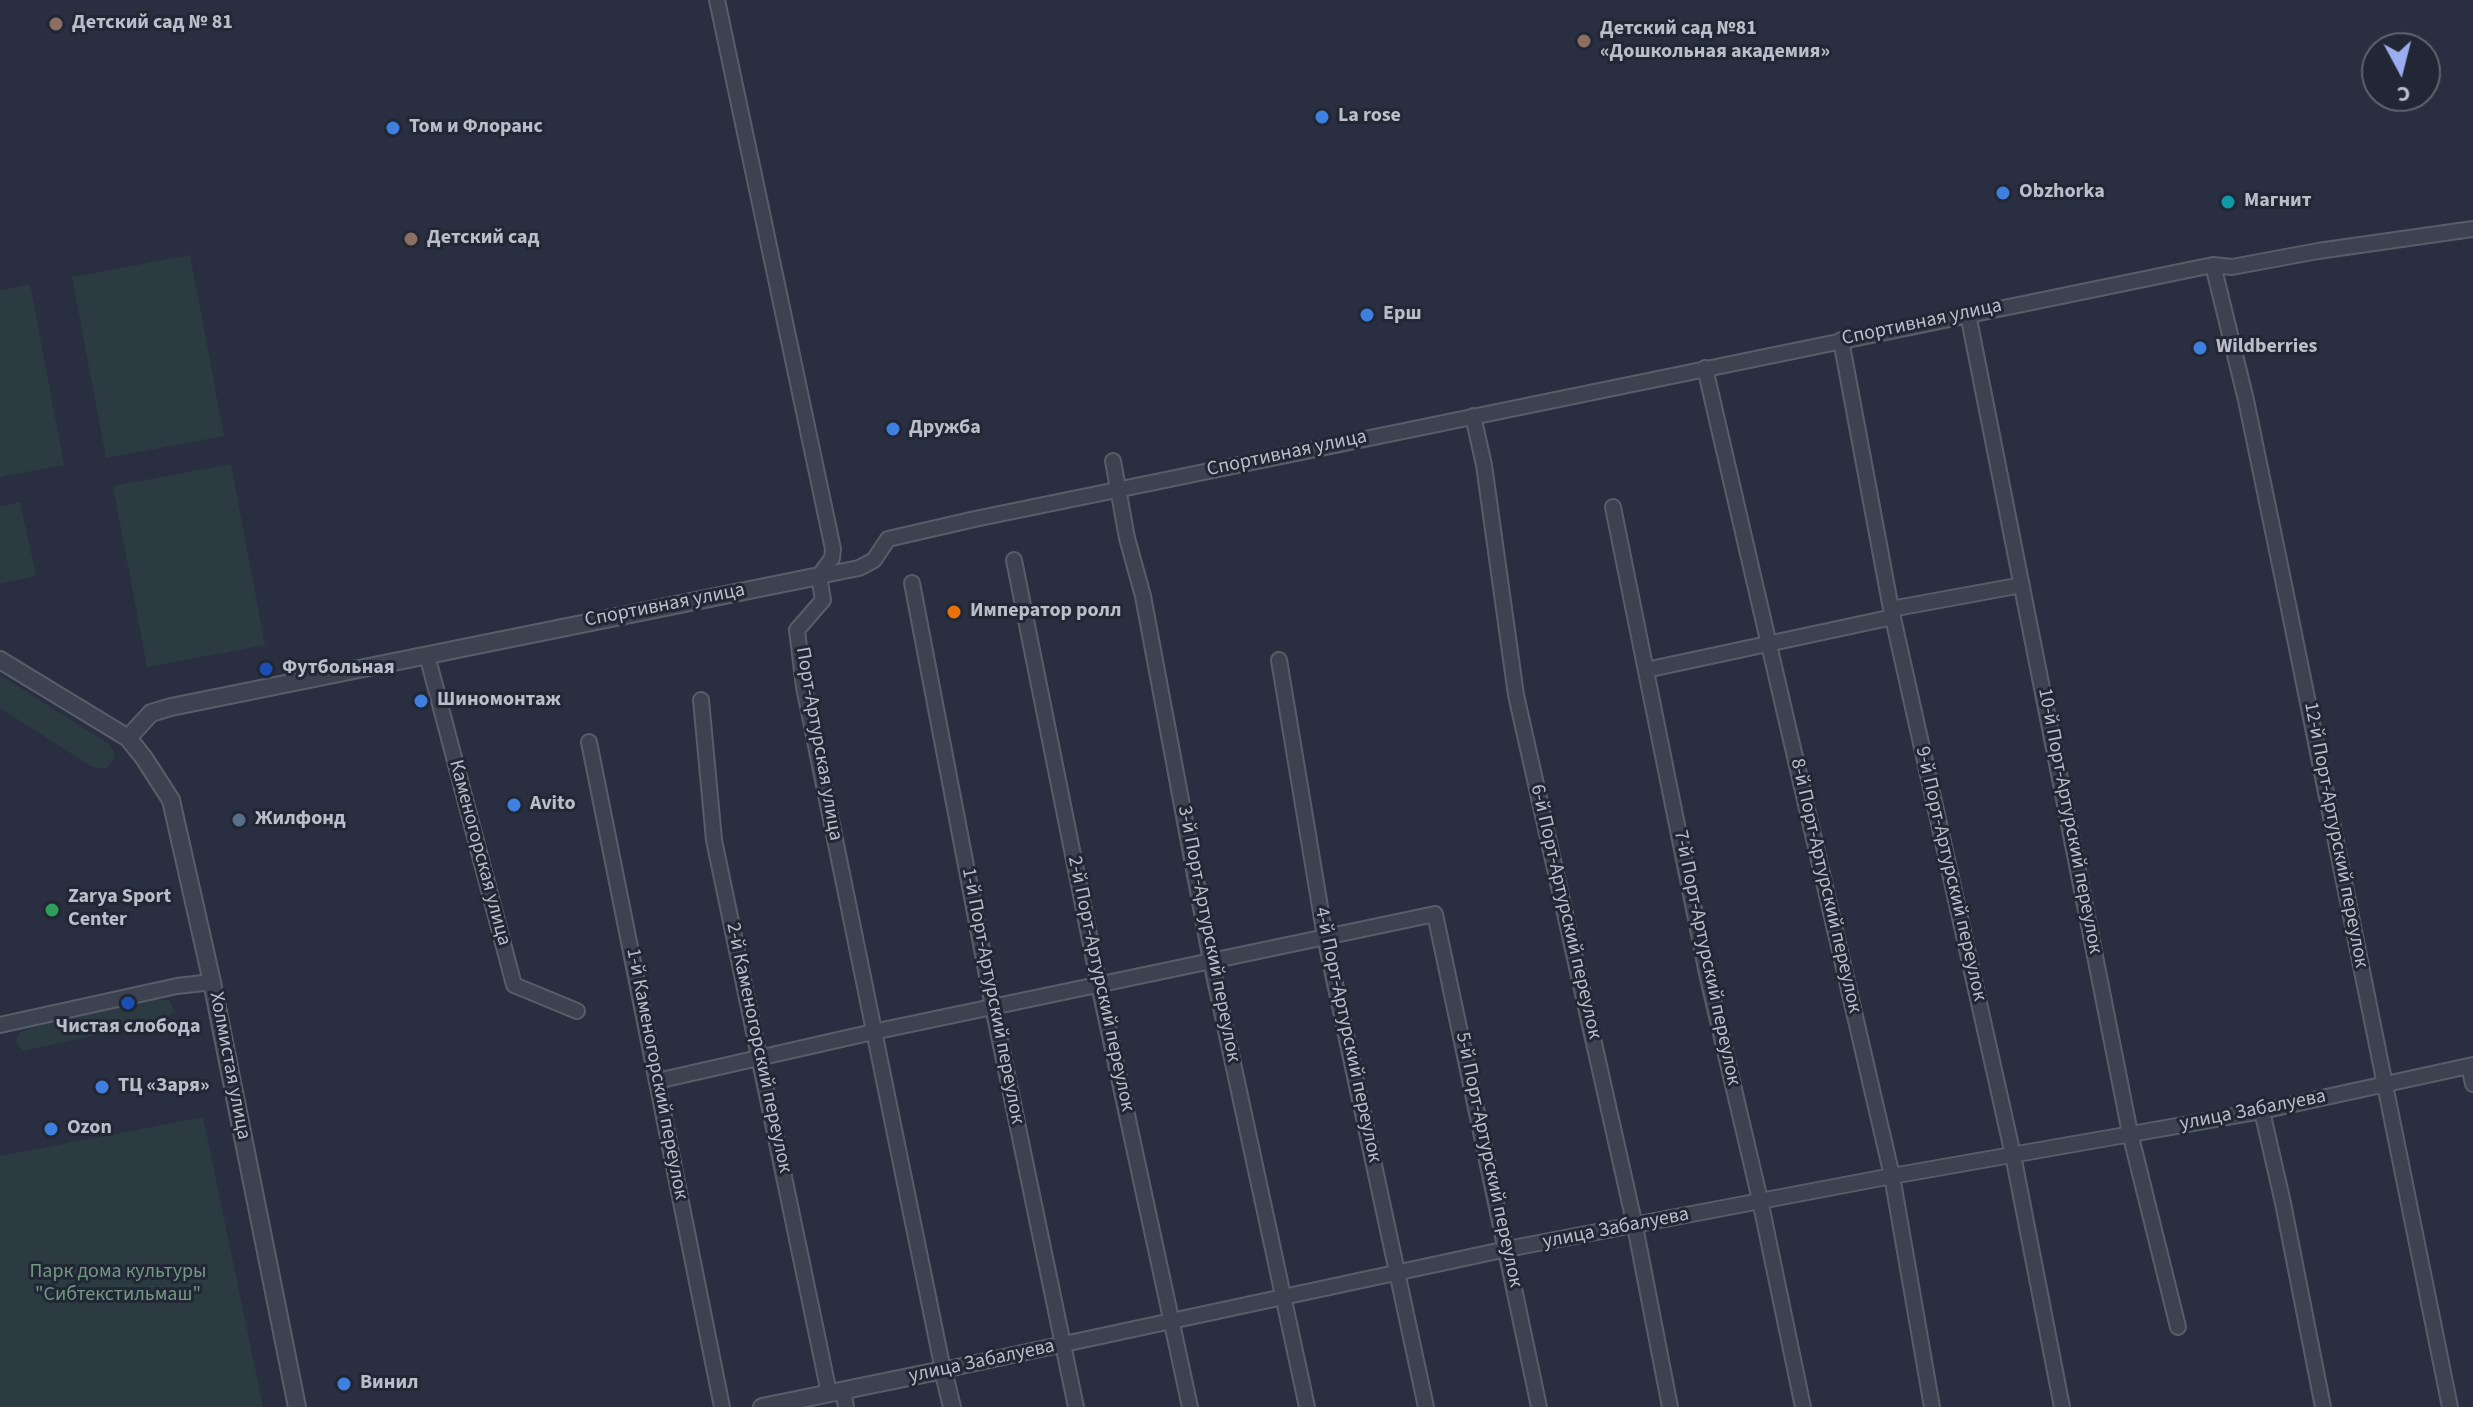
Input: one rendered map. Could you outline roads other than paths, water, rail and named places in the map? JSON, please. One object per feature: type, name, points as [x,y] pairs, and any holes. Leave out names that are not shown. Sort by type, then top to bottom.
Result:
[{"type":"street","name":"Порт-Артурская улица","points":[[717,0],[833,549],[832,558],[819,576],[823,600],[797,630],[804,687],[952,1407]]},
{"type":"street","name":"Спортивная улица","points":[[128,738],[151,713],[171,707],[859,568],[874,560],[888,539],[2213,265],[2232,267],[2473,229]]},
{"type":"street","name":"12-й Порт-Артурский переулок","points":[[2213,265],[2246,400],[2450,1407]]},
{"type":"street","name":"10-й Порт-Артурский переулок","points":[[1968,314],[2130,1133],[2178,1327]]},
{"type":"street","name":"9-й Порт-Артурский переулок","points":[[1841,340],[1892,613],[2013,1155],[2062,1407]]},
{"type":"street","name":"8-й Порт-Артурский переулок","points":[[1705,368],[1892,1176],[1932,1407]]},
{"type":"street","name":"6-й Порт-Артурский переулок","points":[[1473,416],[1484,465],[1516,695],[1635,1226],[1670,1407]]},
{"type":"street","name":"3-й Порт-Артурский переулок","points":[[1113,461],[1127,538],[1143,596],[1211,961],[1307,1407]]},
{"type":"street","name":"7-й Порт-Артурский переулок","points":[[1613,507],[1707,974],[1760,1200],[1803,1407]]},
{"type":"street","name":"2-й Порт-Артурский переулок","points":[[1014,560],[1099,985],[1190,1407]]},
{"type":"street","name":"1-й Порт-Артурский переулок","points":[[912,583],[993,1007],[1076,1407]]},
{"type":"street","points":[[1646,670],[2022,585]]},
{"type":"street","name":"Каменогорская улица","points":[[427,655],[514,985],[577,1011]]},
{"type":"street","points":[[0,660],[128,738]]},
{"type":"street","name":"4-й Порт-Артурский переулок","points":[[1279,660],[1325,937],[1426,1407]]},
{"type":"street","name":"2-й Каменогорский переулок","points":[[701,700],[714,840],[839,1397]]},
{"type":"street","name":"Холмистая улица","points":[[128,738],[171,800],[212,982],[297,1407]]},
{"type":"street","name":"1-й Каменогорский переулок","points":[[589,742],[722,1407]]},
{"type":"street","name":"5-й Порт-Артурский переулок","points":[[1325,937],[1435,914],[1539,1407]]},
{"type":"street","points":[[657,1081],[1325,937]]},
{"type":"street","points":[[0,1025],[177,986],[212,982]]},
{"type":"street","name":"улица Забалуева","points":[[762,1407],[839,1397],[943,1370],[1507,1249],[1760,1200],[2262,1111],[2471,1065]]},
{"type":"street","points":[[2471,1065],[2473,1084]]},
{"type":"street","points":[[2262,1111],[2323,1407]]},
{"type":"place","name":"Детский сад № 81","points":[[56,24]]},
{"type":"place","name":"Детский сад №81 «Дошкольная академия»","points":[[1584,41]]},
{"type":"place","name":"La rose","points":[[1322,117]]},
{"type":"place","name":"Том и Флоранс","points":[[393,128]]},
{"type":"place","name":"Obzhorka","points":[[2003,193]]},
{"type":"place","name":"Магнит","points":[[2228,202]]},
{"type":"place","name":"Детский сад","points":[[411,239]]},
{"type":"place","name":"Ерш","points":[[1367,315]]},
{"type":"place","name":"Wildberries","points":[[2200,348]]},
{"type":"place","name":"Дружба","points":[[893,429]]},
{"type":"place","name":"Император ролл","points":[[954,612]]},
{"type":"place","name":"Футбольная","points":[[266,669]]},
{"type":"place","name":"Шиномонтаж","points":[[421,701]]},
{"type":"place","name":"Avito","points":[[514,805]]},
{"type":"place","name":"Жилфонд","points":[[239,820]]},
{"type":"place","name":"Zarya Sport Center","points":[[52,910]]},
{"type":"place","name":"Чистая слобода","points":[[128,1003]]},
{"type":"place","name":"ТЦ «Заря»","points":[[102,1087]]},
{"type":"place","name":"Ozon","points":[[51,1129]]},
{"type":"place","name":"Винил","points":[[344,1384]]},
{"type":"park label","name":"Парк дома культуры \"Сибтекстильмаш\"","points":[[118,1284]]}]
